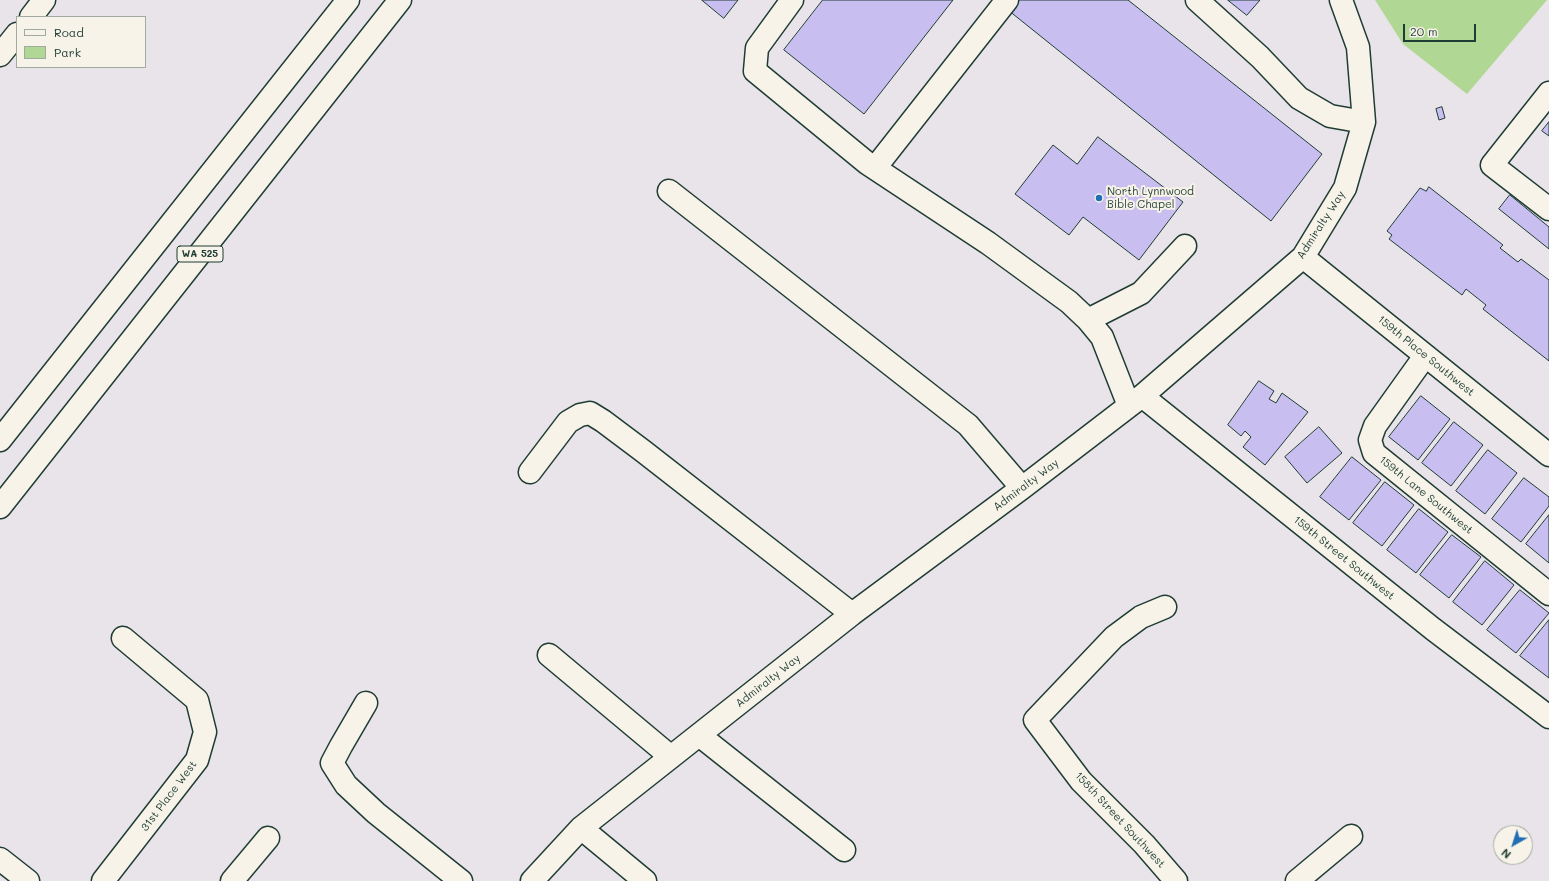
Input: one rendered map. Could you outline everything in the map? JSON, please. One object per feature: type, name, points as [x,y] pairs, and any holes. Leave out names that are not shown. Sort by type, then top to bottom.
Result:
[{"type":"main road","points":[[32,16],[44,0]]},
{"type":"main road","points":[[0,440],[348,0]]},
{"type":"main road","name":"WA 525","points":[[0,507],[400,0]]},
{"type":"main road","points":[[792,0],[757,48],[755,71],[875,168],[988,243],[1069,302],[1088,320],[1102,337],[1135,401]]},
{"type":"main road","points":[[875,168],[1007,0]]},
{"type":"main road","points":[[1197,0],[1260,56],[1299,98],[1330,116],[1364,122]]},
{"type":"main road","name":"Admiralty Way","points":[[532,881],[582,828],[852,614],[1022,488],[1135,401],[1303,257],[1345,188],[1364,122],[1358,48],[1341,0]]},
{"type":"main road","points":[[0,55],[16,35]]},
{"type":"main road","points":[[1549,93],[1492,165],[1549,209]]},
{"type":"main road","points":[[669,191],[968,425],[1022,488]]},
{"type":"main road","points":[[1088,320],[1141,293],[1185,246]]},
{"type":"main road","name":"159th Place Southwest","points":[[1303,257],[1549,455]]},
{"type":"main road","name":"159th Lane Southwest","points":[[1425,356],[1375,426],[1370,440],[1374,453],[1549,594]]},
{"type":"main road","name":"159th Street Southwest","points":[[1135,401],[1549,717]]},
{"type":"main road","points":[[530,472],[568,422],[580,415],[590,413],[643,451],[852,614]]},
{"type":"main road","name":"158th Street Southwest","points":[[1165,607],[1141,616],[1114,637],[1036,720],[1081,781],[1144,844],[1176,881]]},
{"type":"main road","name":"31st Place West","points":[[103,881],[197,760],[205,732],[197,700],[123,638]]},
{"type":"main road","points":[[549,655],[671,757]]},
{"type":"main road","points":[[366,703],[340,746],[332,763],[346,785],[376,813],[461,881]]},
{"type":"main road","points":[[699,735],[844,850]]},
{"type":"main road","points":[[582,828],[645,881]]},
{"type":"main road","points":[[1297,881],[1351,836]]},
{"type":"main road","points":[[232,881],[268,838]]},
{"type":"main road","points":[[0,858],[28,881]]},
{"type":"green space","points":[[1375,0],[1547,0],[1467,94],[1403,44]]},
{"type":"building","points":[[702,0],[738,0],[724,18]]},
{"type":"building","points":[[823,0],[953,0],[864,114],[784,50]]},
{"type":"building","points":[[1007,0],[1128,0],[1322,154],[1271,221],[1003,6]]},
{"type":"building","points":[[1228,0],[1260,0],[1247,15]]},
{"type":"building","points":[[1442,107],[1445,118],[1439,120],[1436,109]]},
{"type":"building","points":[[1549,122],[1549,136],[1542,131]]},
{"type":"building","name":"North Lynnwood Bible Chapel","points":[[1098,137],[1183,202],[1139,260],[1083,217],[1069,235],[1015,194],[1053,145],[1077,164]]},
{"type":"building","points":[[1429,187],[1503,245],[1500,248],[1518,262],[1521,259],[1549,280],[1549,361],[1483,309],[1486,305],[1466,289],[1462,295],[1389,239],[1392,235],[1387,231],[1420,188],[1426,191]]},
{"type":"building","points":[[1510,195],[1549,227],[1549,249],[1499,209]]},
{"type":"building","points":[[1259,381],[1274,391],[1269,399],[1276,403],[1282,393],[1308,412],[1265,465],[1243,447],[1251,437],[1245,431],[1241,436],[1228,425]]},
{"type":"building","points":[[1421,396],[1450,419],[1418,460],[1389,437]]},
{"type":"building","points":[[1454,422],[1483,445],[1451,486],[1422,463]]},
{"type":"building","points":[[1319,427],[1342,453],[1307,483],[1285,457]]},
{"type":"building","points":[[1488,450],[1517,473],[1485,514],[1456,491]]},
{"type":"building","points":[[1352,457],[1381,480],[1349,520],[1320,497]]},
{"type":"building","points":[[1524,478],[1549,497],[1549,506],[1521,542],[1492,519]]},
{"type":"building","points":[[1385,482],[1414,505],[1382,546],[1353,523]]},
{"type":"building","points":[[1419,509],[1448,532],[1416,573],[1387,550]]},
{"type":"building","points":[[1549,515],[1549,563],[1526,544]]},
{"type":"building","points":[[1452,535],[1481,557],[1449,598],[1420,575]]},
{"type":"building","points":[[1485,561],[1514,585],[1482,625],[1453,602]]},
{"type":"building","points":[[1520,590],[1549,613],[1516,653],[1487,630]]},
{"type":"building","points":[[1549,620],[1549,678],[1520,656]]},
{"type":"place","name":"North Lynnwood Bible Chapel","points":[[1099,198]]}]
